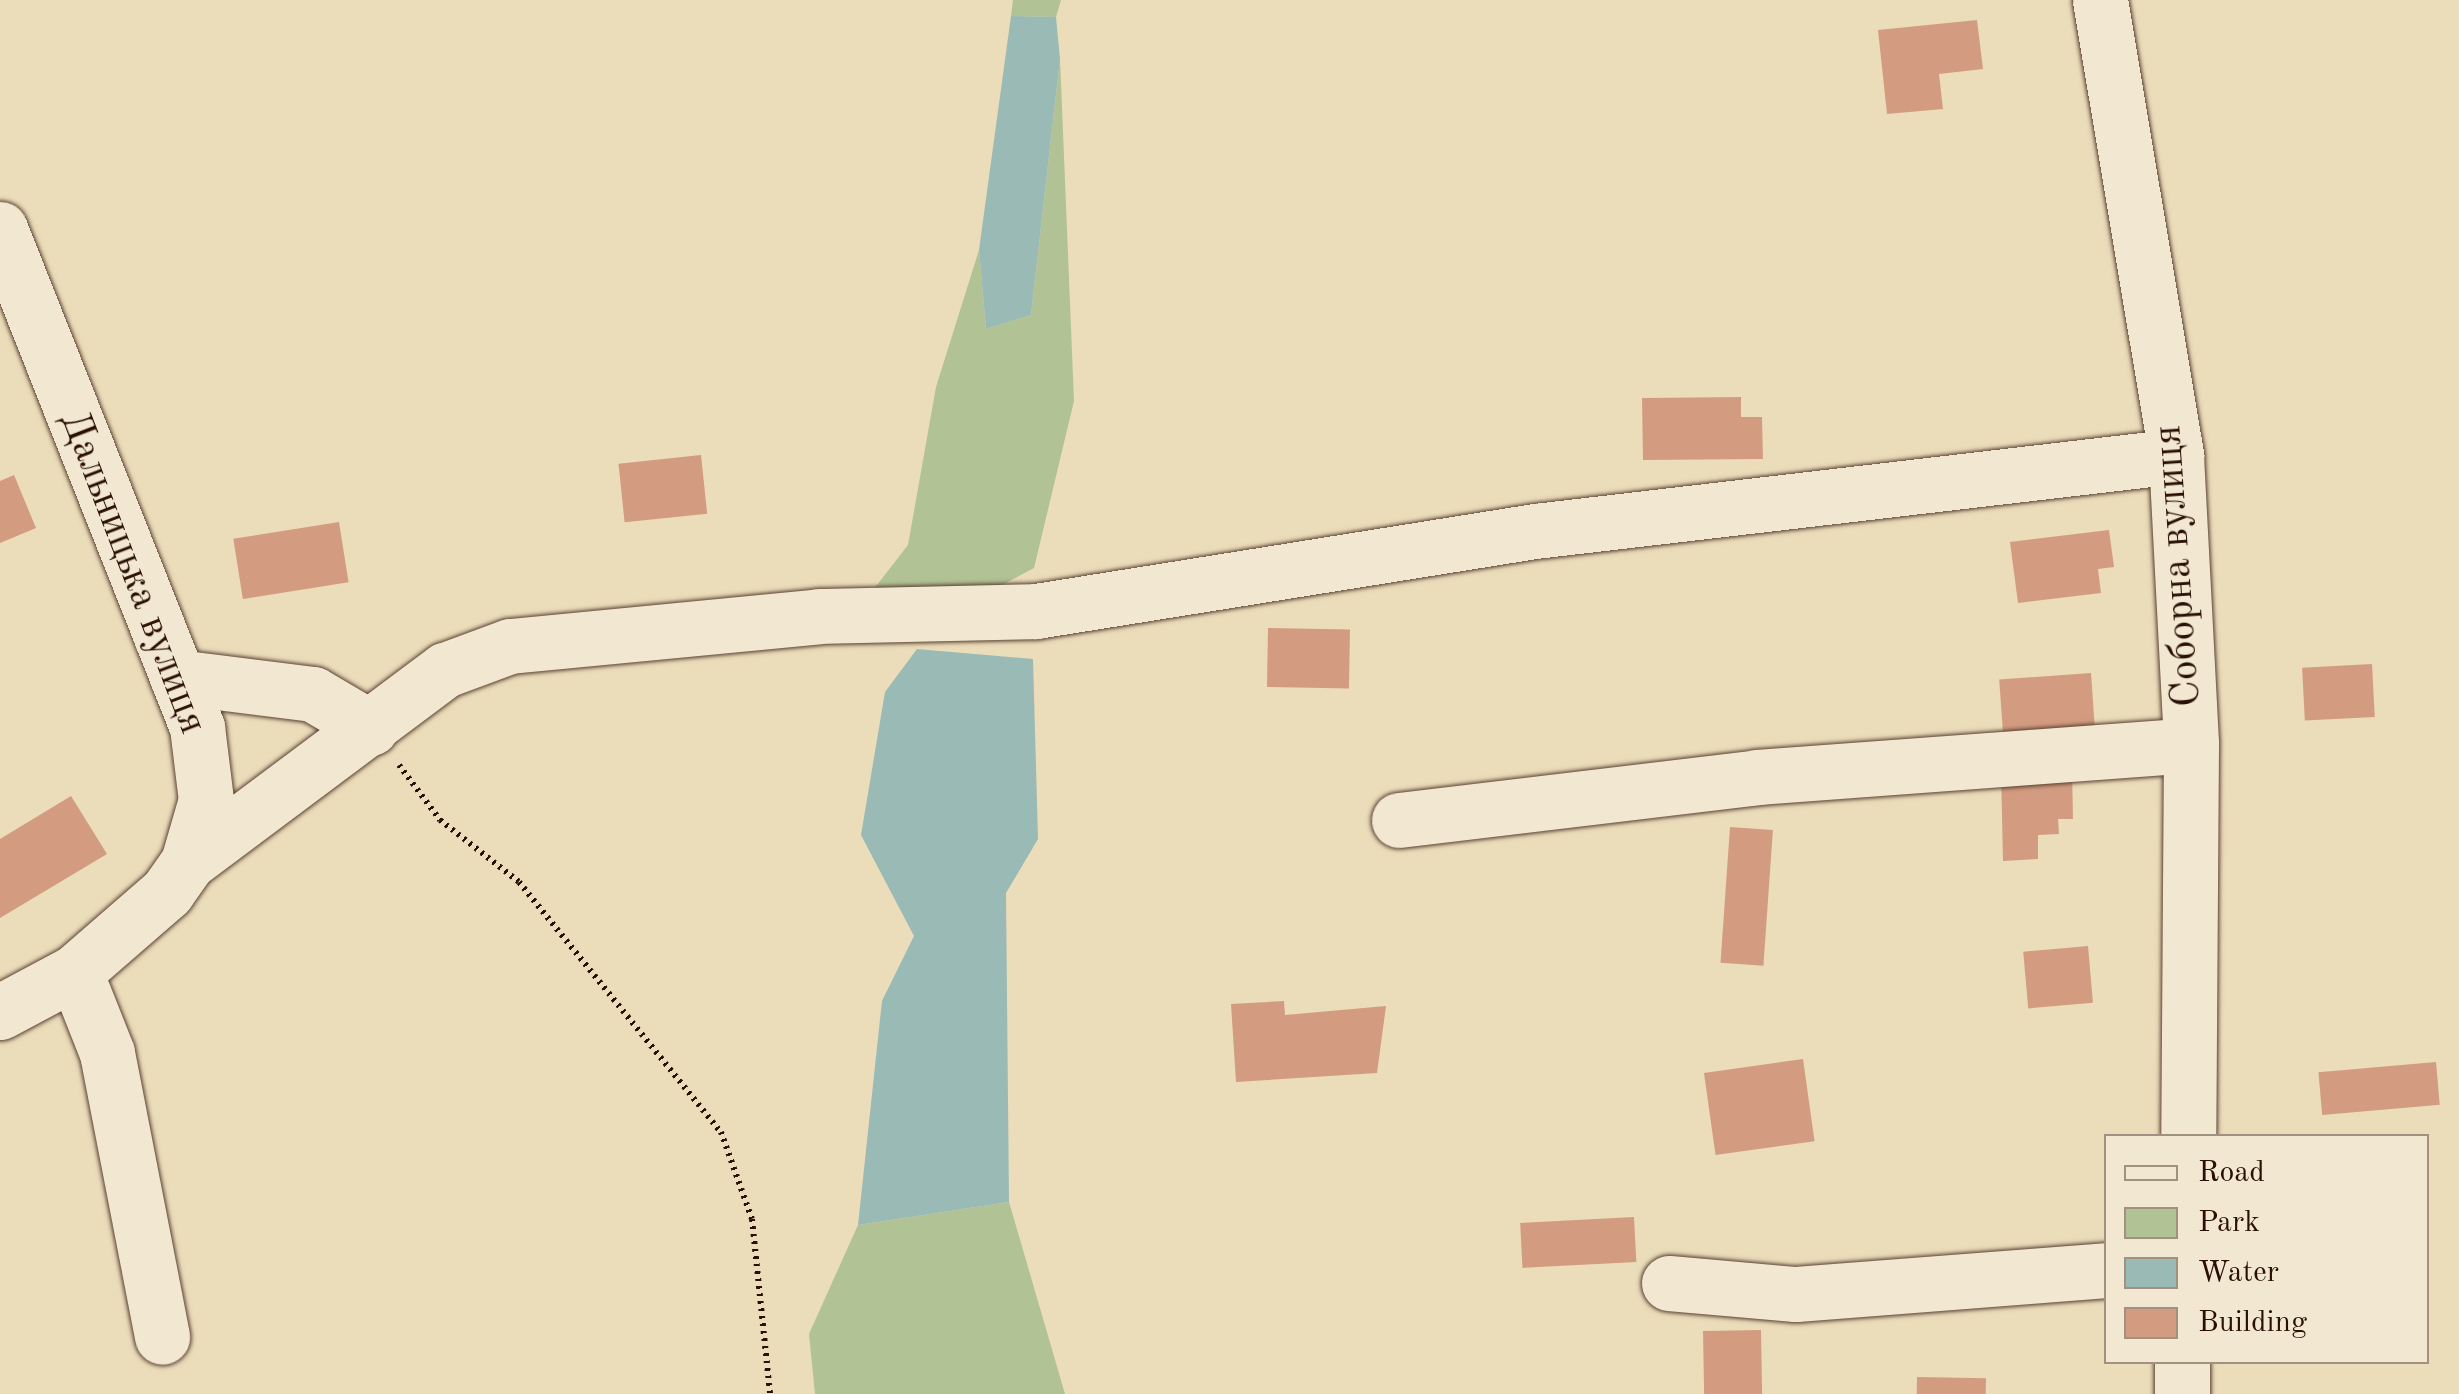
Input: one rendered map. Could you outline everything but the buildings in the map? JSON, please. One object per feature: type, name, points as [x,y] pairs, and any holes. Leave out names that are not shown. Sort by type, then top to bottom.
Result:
[{"type":"street","name":"Соборна вулиця","points":[[2100,0],[2176,456],[2190,745],[2188,1134]]},
{"type":"street","name":"Дальницька вулиця","points":[[0,229],[177,677],[205,772],[188,862],[154,905],[74,972],[0,1012]]},
{"type":"street","points":[[188,862],[445,670],[510,646],[819,616],[1036,611],[1535,531],[2176,456]]},
{"type":"street","points":[[177,677],[314,694],[371,728]]},
{"type":"street","points":[[1399,820],[1757,777],[2190,745]]},
{"type":"street","points":[[74,972],[107,1053],[162,1337]]},
{"type":"street","points":[[1670,1283],[1796,1294],[2104,1270]]},
{"type":"street","points":[[2182,1364],[2182,1394]]},
{"type":"path","points":[[371,728],[440,820],[518,882],[721,1132],[752,1219],[770,1394]]},
{"type":"green space","points":[[1013,0],[1061,0],[1056,17],[1011,16]]},
{"type":"green space","points":[[1060,59],[1074,401],[1034,568],[987,593],[870,594],[908,545],[936,387],[979,250],[986,329],[1031,315]]},
{"type":"green space","points":[[1009,1202],[1065,1394],[815,1394],[809,1334],[858,1225]]},
{"type":"water","points":[[1011,16],[1056,17],[1060,59],[1031,315],[986,329],[979,250]]},
{"type":"water","points":[[917,649],[1033,659],[1038,839],[1006,893],[1009,1202],[858,1225],[882,1001],[914,936],[861,835],[885,692]]}]
